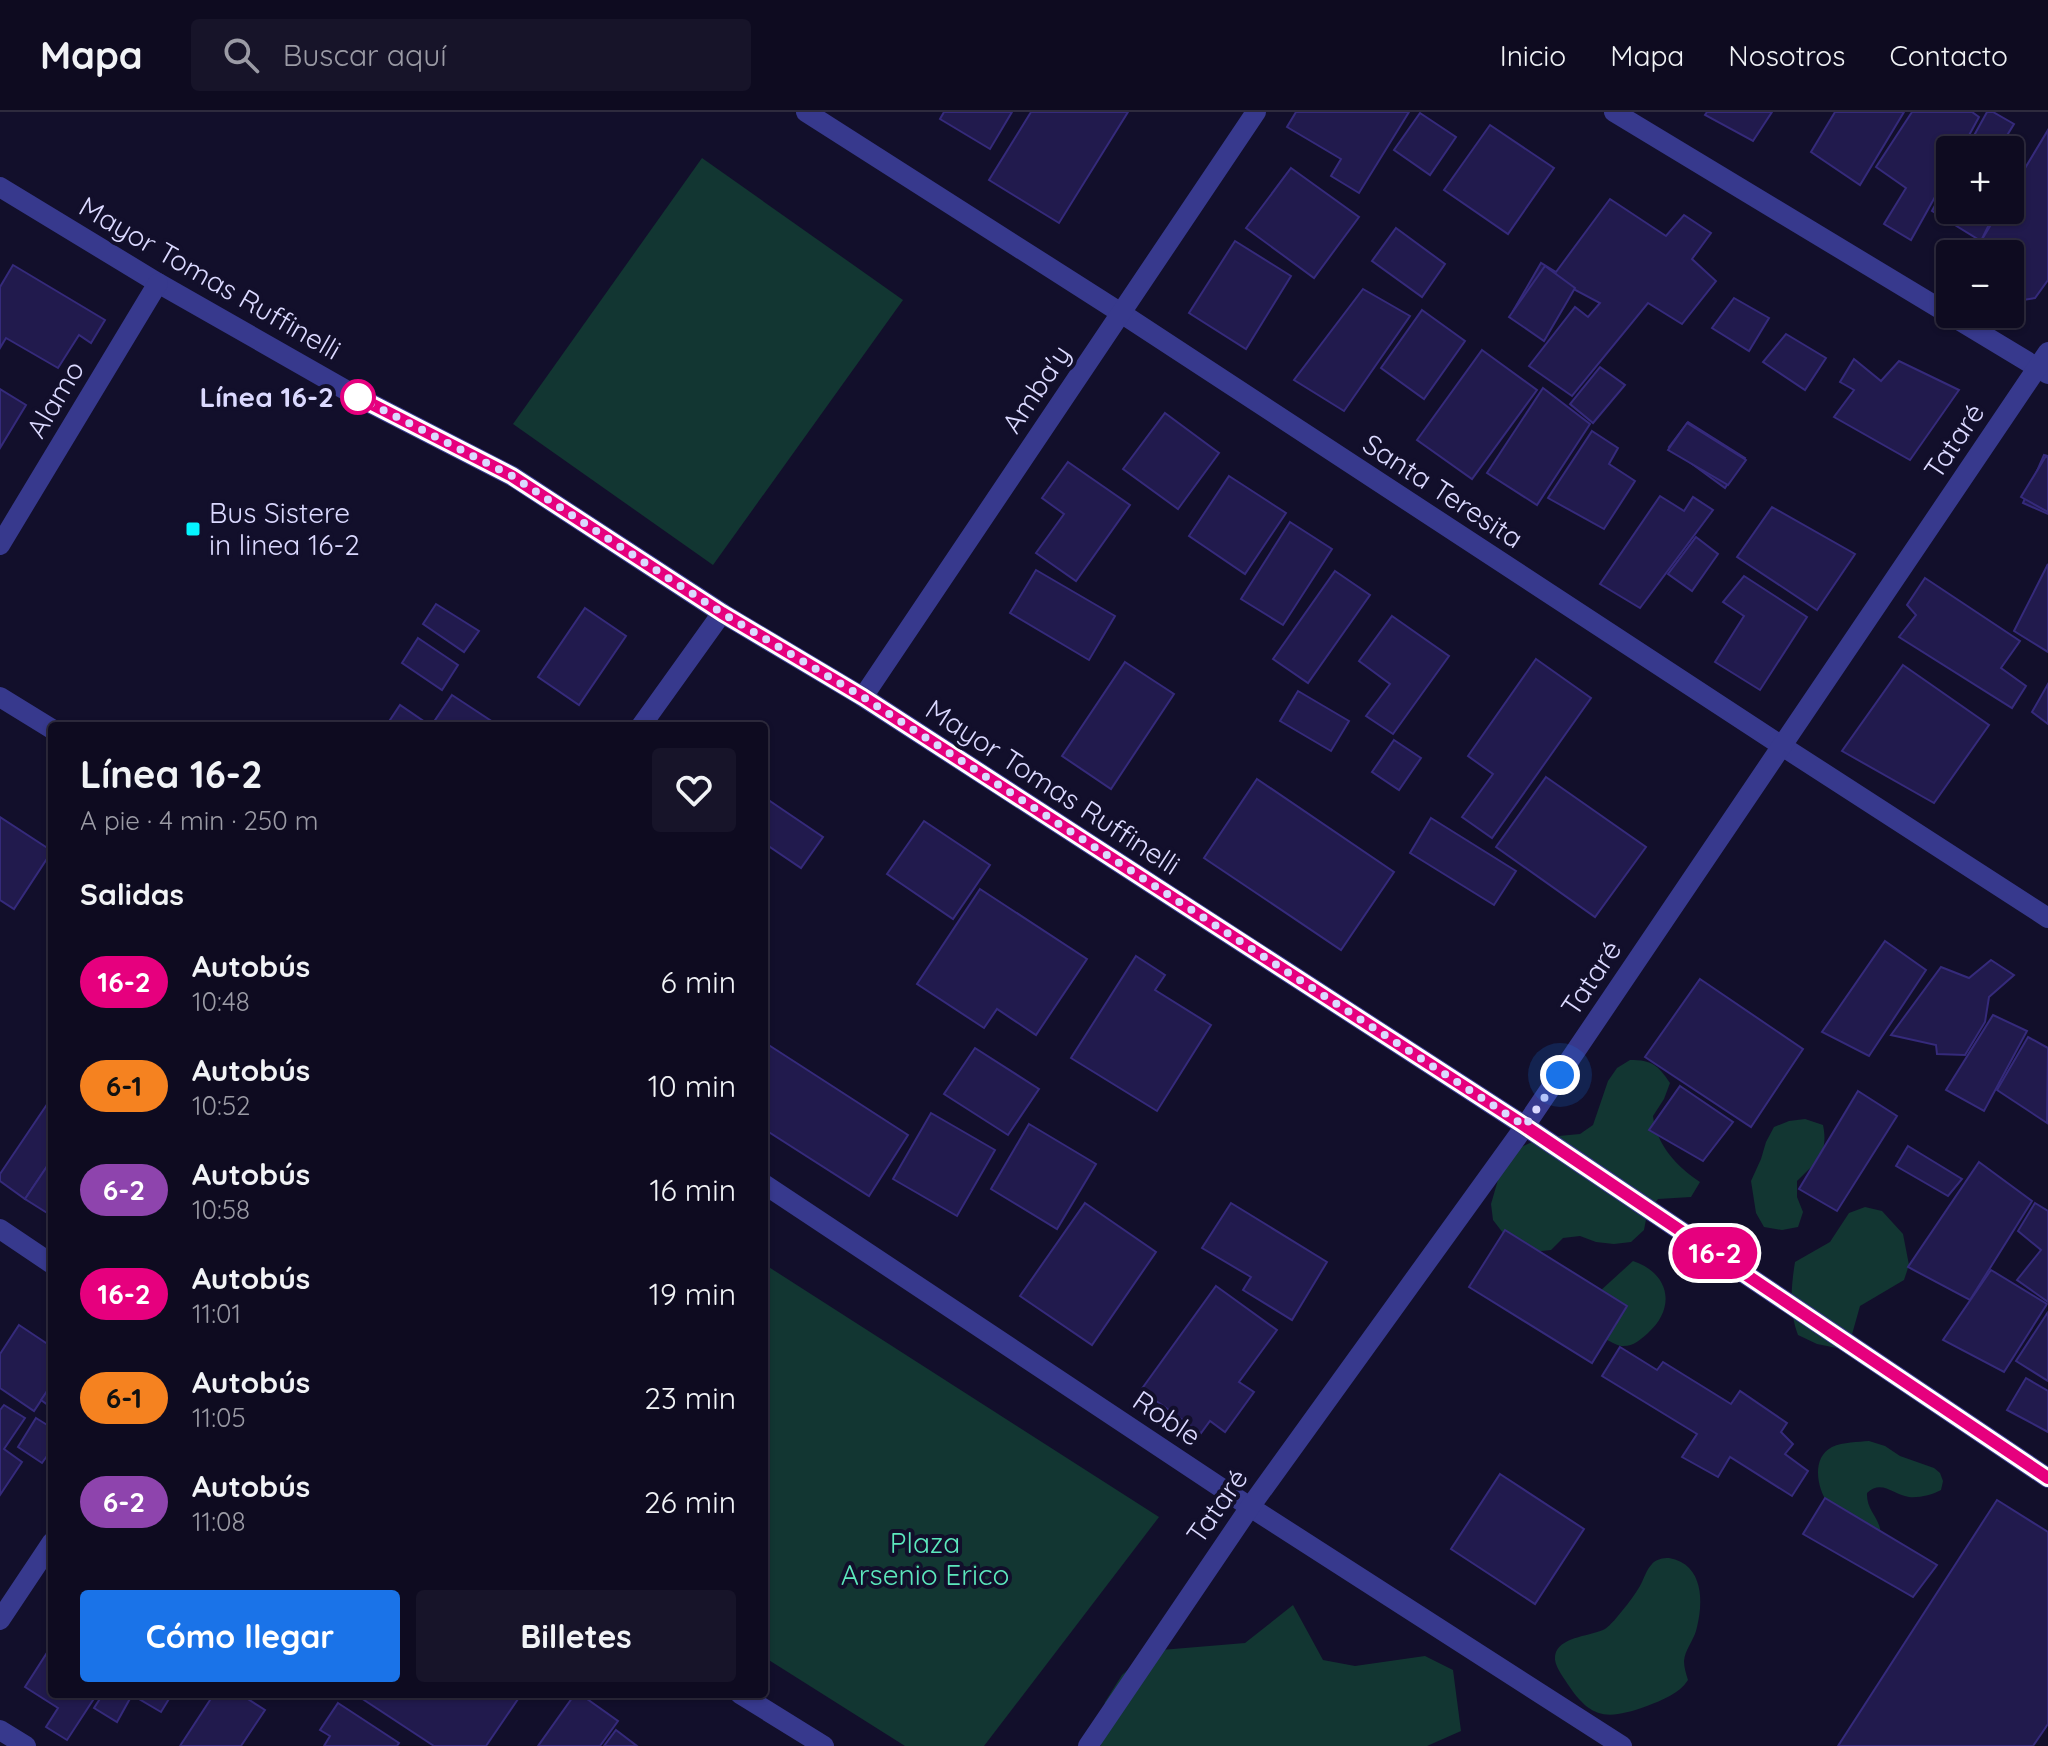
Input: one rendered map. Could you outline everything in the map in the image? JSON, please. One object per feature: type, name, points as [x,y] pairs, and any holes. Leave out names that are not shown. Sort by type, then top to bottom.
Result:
[{"type":"street","name":"Santa Teresita","points":[[806,112],[1121,313],[2048,918]]},
{"type":"street","name":"Amba'y","points":[[863,697],[1256,112]]},
{"type":"street","points":[[1614,112],[2045,364]]},
{"type":"street","name":"Mayor Tomas Ruffinelli","points":[[0,187],[158,283],[358,397],[512,476],[722,613],[863,697],[1525,1126],[2048,1478]]},
{"type":"street","name":"Alamo","points":[[0,545],[158,283]]},
{"type":"street","name":"Tataré","points":[[1088,1746],[1250,1507],[1525,1126],[2045,364]]},
{"type":"street","points":[[644,722],[722,613]]},
{"type":"street","points":[[0,697],[48,727]]},
{"type":"street","name":"Roble","points":[[768,1187],[1250,1507],[1622,1746]]},
{"type":"street","points":[[0,1229],[48,1261]]},
{"type":"street","points":[[0,1620],[48,1548]]},
{"type":"street","points":[[746,1698],[824,1746]]},
{"type":"street","points":[[0,1730],[26,1746]]},
{"type":"green space","points":[[702,158],[903,300],[713,565],[513,424]]},
{"type":"green space","points":[[1630,1060],[1654,1065],[1670,1083],[1653,1116],[1658,1136],[1669,1154],[1700,1182],[1691,1197],[1658,1199],[1647,1214],[1644,1230],[1631,1242],[1596,1242],[1580,1236],[1563,1238],[1551,1250],[1532,1252],[1503,1233],[1493,1220],[1491,1204],[1504,1159],[1532,1142],[1580,1134],[1593,1125],[1608,1081],[1617,1068]]},
{"type":"green space","points":[[1805,1119],[1823,1125],[1824,1143],[1819,1157],[1797,1181],[1797,1197],[1803,1212],[1798,1227],[1782,1230],[1764,1227],[1756,1213],[1751,1181],[1774,1127]]},
{"type":"green space","points":[[1865,1207],[1882,1211],[1903,1234],[1909,1265],[1904,1280],[1860,1306],[1851,1338],[1837,1348],[1817,1344],[1798,1335],[1795,1326],[1792,1299],[1795,1262],[1830,1242],[1849,1213]]},
{"type":"green space","points":[[1633,1261],[1655,1274],[1665,1292],[1665,1302],[1657,1323],[1648,1333],[1633,1344],[1621,1346],[1604,1338],[1599,1292]]},
{"type":"green space","name":"Plaza Arsenio Erico","points":[[768,1267],[1159,1517],[984,1746],[905,1746],[768,1660]]},
{"type":"green space","points":[[1869,1441],[1934,1468],[1943,1481],[1941,1490],[1921,1497],[1903,1496],[1878,1487],[1867,1493],[1869,1506],[1880,1527],[1880,1539],[1828,1504],[1818,1474],[1821,1458],[1832,1447]]},
{"type":"green space","points":[[1669,1558],[1689,1568],[1699,1586],[1699,1620],[1684,1661],[1688,1680],[1670,1696],[1632,1711],[1609,1715],[1591,1709],[1582,1703],[1561,1674],[1556,1663],[1556,1652],[1571,1640],[1607,1627],[1632,1598],[1652,1564]]},
{"type":"green space","points":[[1293,1605],[1323,1660],[1355,1666],[1425,1656],[1453,1670],[1461,1731],[1427,1746],[1101,1746],[1098,1732],[1105,1702],[1122,1675],[1149,1651],[1245,1643]]},
{"type":"building","points":[[944,112],[1012,112],[990,149],[940,119]]},
{"type":"building","points":[[1031,112],[1128,112],[1059,223],[989,180]]},
{"type":"building","points":[[1296,112],[1409,112],[1359,193],[1331,176],[1341,159],[1287,127]]},
{"type":"building","points":[[1707,112],[1772,112],[1753,141],[1705,115]]},
{"type":"building","points":[[1835,112],[1904,112],[1860,185],[1811,152]]},
{"type":"building","points":[[1912,112],[1972,112],[1979,117],[1969,136],[1936,136],[1936,195],[1911,240],[1884,224],[1906,188],[1876,167]]},
{"type":"building","points":[[1987,112],[1993,112],[2014,124],[2007,136],[1974,136]]},
{"type":"building","points":[[1420,113],[1456,137],[1430,175],[1394,150]]},
{"type":"building","points":[[1490,125],[1554,168],[1508,234],[1444,190]]},
{"type":"building","points":[[2048,130],[2048,280],[2035,298],[2024,300],[2024,240],[1982,240],[1991,224],[2024,224],[2024,170]]},
{"type":"building","points":[[1291,168],[1359,217],[1314,278],[1246,228]]},
{"type":"building","points":[[1610,199],[1666,236],[1684,215],[1711,233],[1692,259],[1716,281],[1682,324],[1648,303],[1572,396],[1529,366],[1575,307],[1588,317],[1600,303],[1568,286],[1542,325],[1513,311],[1541,263],[1556,272]]},
{"type":"building","points":[[1953,224],[1989,224],[1979,240]]},
{"type":"building","points":[[1396,228],[1445,264],[1422,297],[1372,261]]},
{"type":"building","points":[[1235,241],[1291,276],[1246,349],[1189,313]]},
{"type":"building","points":[[13,265],[105,320],[91,343],[79,335],[58,368],[6,338],[0,348],[0,287]]},
{"type":"building","points":[[1545,266],[1575,288],[1544,341],[1509,317]]},
{"type":"building","points":[[1363,289],[1410,316],[1344,411],[1294,380]]},
{"type":"building","points":[[1734,298],[1769,318],[1749,351],[1712,328]]},
{"type":"building","points":[[1422,310],[1465,341],[1424,399],[1381,368]]},
{"type":"building","points":[[1786,334],[1826,358],[1805,390],[1763,362]]},
{"type":"building","points":[[1482,350],[1537,390],[1472,479],[1417,440]]},
{"type":"building","points":[[1854,359],[1881,381],[1899,361],[1959,390],[1910,460],[1834,417],[1854,390],[1840,382]]},
{"type":"building","points":[[1600,367],[1625,385],[1593,423],[1570,404]]},
{"type":"building","points":[[1543,388],[1590,424],[1537,505],[1487,473]]},
{"type":"building","points":[[0,389],[26,405],[0,448]]},
{"type":"building","points":[[1165,413],[1219,453],[1178,509],[1123,469]]},
{"type":"building","points":[[1688,422],[1745,458],[1725,488],[1669,447]]},
{"type":"building","points":[[1687,423],[1746,460],[1728,485],[1668,450]]},
{"type":"building","points":[[1592,431],[1618,448],[1609,464],[1635,481],[1604,529],[1548,498]]},
{"type":"building","points":[[2044,455],[2048,456],[2048,514],[2023,503]]},
{"type":"building","points":[[2046,456],[2048,458],[2048,512],[2021,497]]},
{"type":"building","points":[[1068,462],[1130,505],[1076,581],[1036,553],[1064,514],[1042,498]]},
{"type":"building","points":[[1229,476],[1286,513],[1245,574],[1189,536]]},
{"type":"building","points":[[1660,496],[1684,511],[1693,497],[1713,510],[1640,608],[1600,584]]},
{"type":"building","points":[[1772,507],[1855,554],[1817,610],[1737,557]]},
{"type":"building","points":[[1290,522],[1332,549],[1283,625],[1241,599]]},
{"type":"building","points":[[1696,537],[1718,554],[1692,591],[1668,574]]},
{"type":"building","points":[[2048,564],[2048,652],[2014,631]]},
{"type":"building","points":[[1036,570],[1115,616],[1089,660],[1010,613]]},
{"type":"building","points":[[1335,571],[1370,595],[1308,683],[1273,659]]},
{"type":"building","points":[[1744,576],[1807,617],[1760,690],[1715,662],[1744,616],[1723,602]]},
{"type":"building","points":[[1925,578],[2020,641],[2001,668],[2026,686],[2012,708],[1899,637],[1916,615],[1907,605]]},
{"type":"building","points":[[436,604],[479,631],[464,652],[423,624]]},
{"type":"building","points":[[585,608],[626,636],[579,705],[538,677]]},
{"type":"building","points":[[1392,616],[1449,656],[1393,734],[1366,716],[1390,684],[1359,661]]},
{"type":"building","points":[[418,638],[458,665],[442,690],[402,663]]},
{"type":"building","points":[[1536,659],[1591,698],[1492,838],[1462,817],[1493,774],[1468,756]]},
{"type":"building","points":[[1125,662],[1174,694],[1111,789],[1062,756]]},
{"type":"building","points":[[1903,665],[1989,725],[1934,803],[1842,751]]},
{"type":"building","points":[[2048,684],[2048,724],[2032,712]]},
{"type":"building","points":[[1298,691],[1349,721],[1331,751],[1280,721]]},
{"type":"building","points":[[452,695],[493,722],[434,722]]},
{"type":"building","points":[[400,705],[425,722],[389,722]]},
{"type":"building","points":[[1394,740],[1421,758],[1399,790],[1372,772]]},
{"type":"building","points":[[1546,777],[1646,847],[1595,917],[1496,847]]},
{"type":"building","points":[[1257,779],[1394,872],[1341,950],[1204,858]]},
{"type":"building","points":[[768,800],[823,837],[801,868],[768,846]]},
{"type":"building","points":[[0,817],[48,848],[48,857],[14,909],[0,900]]},
{"type":"building","points":[[1431,818],[1516,871],[1494,905],[1410,853]]},
{"type":"building","points":[[924,821],[990,865],[953,919],[887,874]]},
{"type":"building","points":[[980,889],[1087,959],[1036,1035],[997,1009],[984,1028],[917,984]]},
{"type":"building","points":[[1885,941],[1926,970],[1869,1056],[1822,1032]]},
{"type":"building","points":[[1136,956],[1165,975],[1155,990],[1211,1025],[1157,1111],[1071,1058]]},
{"type":"building","points":[[1991,960],[2014,975],[1989,997],[1985,1022],[1965,1055],[1937,1054],[1936,1045],[1891,1035],[1941,967],[1969,978]]},
{"type":"building","points":[[1700,979],[1803,1049],[1751,1127],[1645,1057]]},
{"type":"building","points":[[1993,1015],[2027,1031],[1984,1111],[1946,1090]]},
{"type":"building","points":[[2028,1037],[2048,1048],[2047,1123],[1997,1090]]},
{"type":"building","points":[[768,1045],[908,1135],[869,1196],[768,1132]]},
{"type":"building","points":[[975,1048],[1039,1089],[1008,1135],[944,1094]]},
{"type":"building","points":[[1680,1086],[1733,1122],[1703,1161],[1649,1130]]},
{"type":"building","points":[[1858,1091],[1897,1116],[1837,1211],[1799,1189]]},
{"type":"building","points":[[48,1103],[48,1165],[25,1199],[0,1181],[0,1174]]},
{"type":"building","points":[[931,1113],[995,1150],[957,1216],[893,1179]]},
{"type":"building","points":[[1029,1124],[1096,1164],[1057,1229],[991,1189]]},
{"type":"building","points":[[1908,1146],[1962,1179],[1948,1196],[1896,1166]]},
{"type":"building","points":[[1979,1162],[2032,1201],[1970,1300],[1908,1267]]},
{"type":"building","points":[[48,1165],[48,1213],[25,1199]]},
{"type":"building","points":[[1085,1203],[1156,1252],[1092,1345],[1020,1296]]},
{"type":"building","points":[[1231,1203],[1327,1262],[1292,1320],[1243,1290],[1251,1277],[1202,1248]]},
{"type":"building","points":[[2035,1203],[2048,1211],[2048,1302],[2017,1280],[2041,1250],[2018,1231]]},
{"type":"building","points":[[1505,1230],[1627,1306],[1592,1363],[1469,1287]]},
{"type":"building","points":[[1991,1270],[2047,1304],[2004,1372],[1943,1340]]},
{"type":"building","points":[[1216,1286],[1277,1330],[1239,1382],[1254,1392],[1225,1432],[1210,1421],[1201,1433],[1141,1390]]},
{"type":"building","points":[[2048,1312],[2048,1381],[2016,1361]]},
{"type":"building","points":[[19,1325],[48,1344],[48,1390],[34,1411],[0,1388],[0,1354]]},
{"type":"building","points":[[1620,1347],[1657,1370],[1663,1362],[1731,1404],[1740,1391],[1787,1423],[1781,1432],[1793,1444],[1785,1454],[1808,1471],[1792,1496],[1730,1457],[1718,1477],[1682,1457],[1697,1434],[1602,1376]]},
{"type":"building","points":[[2026,1378],[2048,1391],[2048,1432],[2007,1410]]},
{"type":"building","points":[[48,1390],[48,1405],[41,1400]]},
{"type":"building","points":[[4,1405],[25,1418],[4,1449],[22,1462],[0,1495],[0,1410]]},
{"type":"building","points":[[36,1418],[48,1426],[48,1455],[42,1463],[18,1447]]},
{"type":"building","points":[[1500,1474],[1584,1529],[1535,1604],[1451,1549]]},
{"type":"building","points":[[1825,1498],[1937,1565],[1913,1597],[1803,1534]]},
{"type":"building","points":[[1997,1500],[2048,1532],[2048,1724],[2033,1746],[1838,1746]]},
{"type":"building","points":[[48,1651],[48,1698],[94,1698],[67,1740],[46,1727],[58,1708],[25,1687]]},
{"type":"building","points":[[100,1698],[130,1698],[117,1722],[94,1708]]},
{"type":"building","points":[[137,1698],[170,1698],[161,1712]]},
{"type":"building","points":[[211,1698],[246,1698],[265,1710],[241,1746],[180,1746]]},
{"type":"building","points":[[361,1698],[518,1699],[486,1746],[434,1746]]},
{"type":"building","points":[[572,1698],[586,1698],[618,1721],[600,1746],[538,1746]]},
{"type":"building","points":[[338,1703],[399,1743],[397,1746],[324,1746],[330,1736],[320,1730]]},
{"type":"building","points":[[616,1730],[637,1746],[604,1746]]},
{"type":"bus line","name":"16-2","points":[[358,397],[512,476],[722,613],[863,697],[1525,1126],[2048,1478]]},
{"type":"place","name":"Línea 16-2","points":[[358,397]]},
{"type":"place","name":"Bus Sistere in linea 16-2","points":[[193,529]]},
{"type":"route","points":[[358,397],[512,476],[722,613],[863,697],[1525,1126],[1560,1075]]}]
